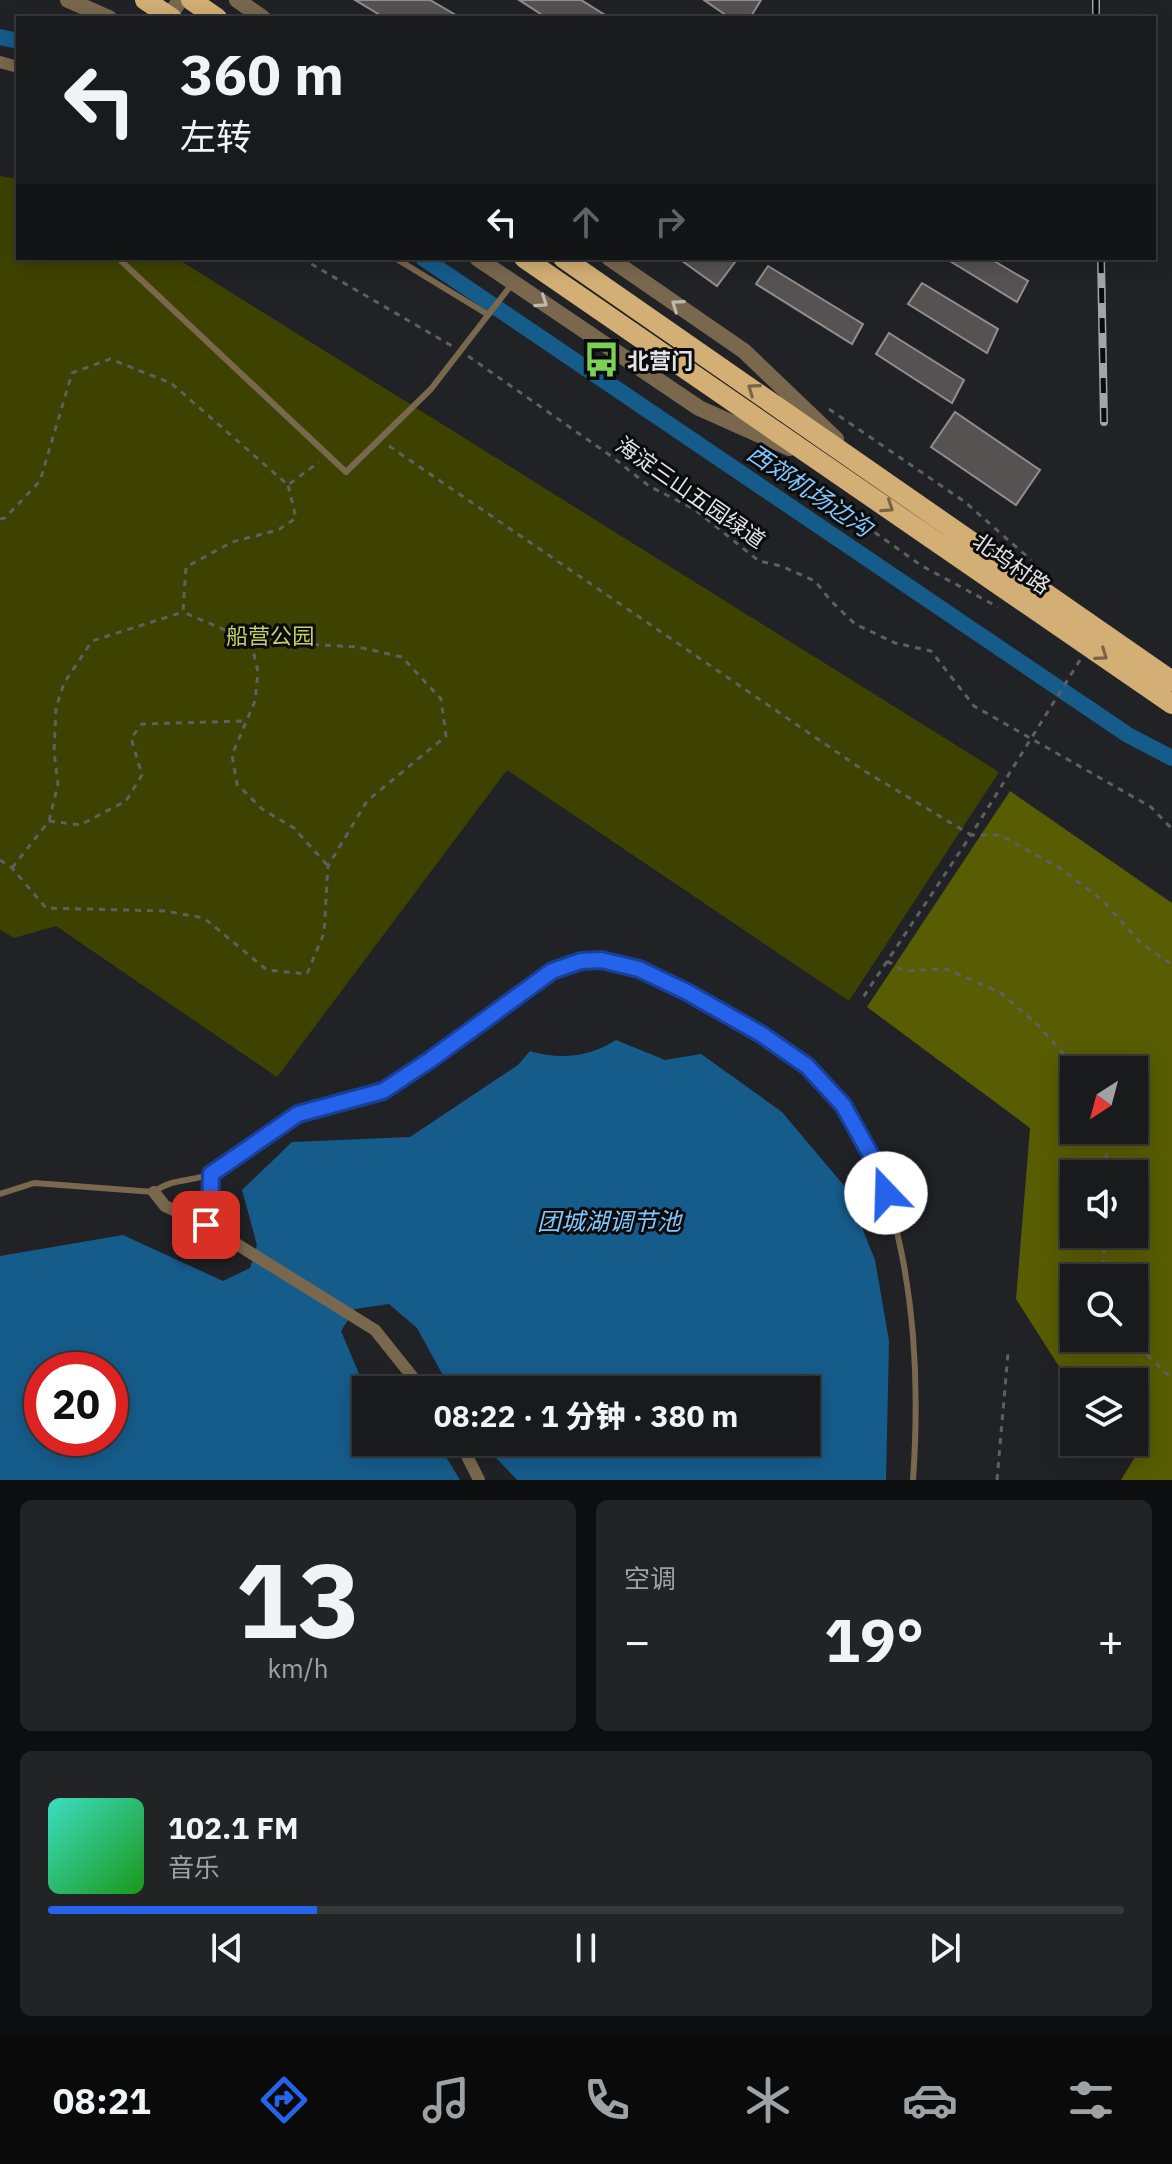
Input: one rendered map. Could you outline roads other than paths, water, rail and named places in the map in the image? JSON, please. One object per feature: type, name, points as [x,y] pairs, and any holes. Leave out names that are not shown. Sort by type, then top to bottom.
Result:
[{"type":"main road","points":[[145,0],[167,16]]},
{"type":"main road","name":"北坞村路","points":[[527,260],[819,472],[1172,704]]},
{"type":"main road","name":"北坞村路","points":[[566,260],[1172,681]]},
{"type":"street","points":[[68,0],[104,16]]},
{"type":"street","points":[[237,0],[260,16]]},
{"type":"street","name":"北坞村路","points":[[480,260],[699,408],[819,472]]},
{"type":"street","name":"北坞村路","points":[[612,260],[744,351],[863,465]]},
{"type":"street","points":[[206,1225],[210,1214],[211,1174]]},
{"type":"street","points":[[154,1192],[165,1206],[206,1225],[375,1330],[412,1376]]},
{"type":"street","points":[[467,1456],[479,1480]]},
{"type":"lane","points":[[120,260],[346,472],[431,389],[513,282]]},
{"type":"lane","points":[[398,260],[488,313]]},
{"type":"lane","points":[[0,1194],[34,1183],[154,1192],[166,1183],[211,1174],[298,1114],[383,1091],[552,971],[581,961],[601,960],[639,969],[761,1034],[807,1066],[843,1105],[877,1166],[895,1221],[912,1327],[916,1440],[913,1480]]},
{"type":"water","name":"团城湖调节池","points":[[616,1040],[665,1060],[701,1054],[782,1112],[846,1188],[875,1260],[889,1341],[886,1480],[517,1480],[494,1456],[820,1456],[820,1376],[443,1376],[417,1328],[389,1304],[355,1309],[341,1331],[360,1376],[352,1376],[352,1456],[445,1456],[460,1480],[0,1480],[0,1256],[123,1235],[223,1281],[250,1268],[257,1245],[242,1190],[292,1142],[410,1137],[518,1065],[530,1051],[574,1055],[596,1050]]},
{"type":"waterway","name":"西郊机场边沟","points":[[0,37],[16,41]]},
{"type":"waterway","name":"西郊机场边沟","points":[[426,260],[1128,735],[1172,758]]},
{"type":"railway","points":[[1096,0],[1096,16]]},
{"type":"railway","points":[[1101,260],[1104,422]]},
{"type":"place","name":"北营门","points":[[601,360]]},
{"type":"park label","name":"船营公园","points":[[270,635]]}]
